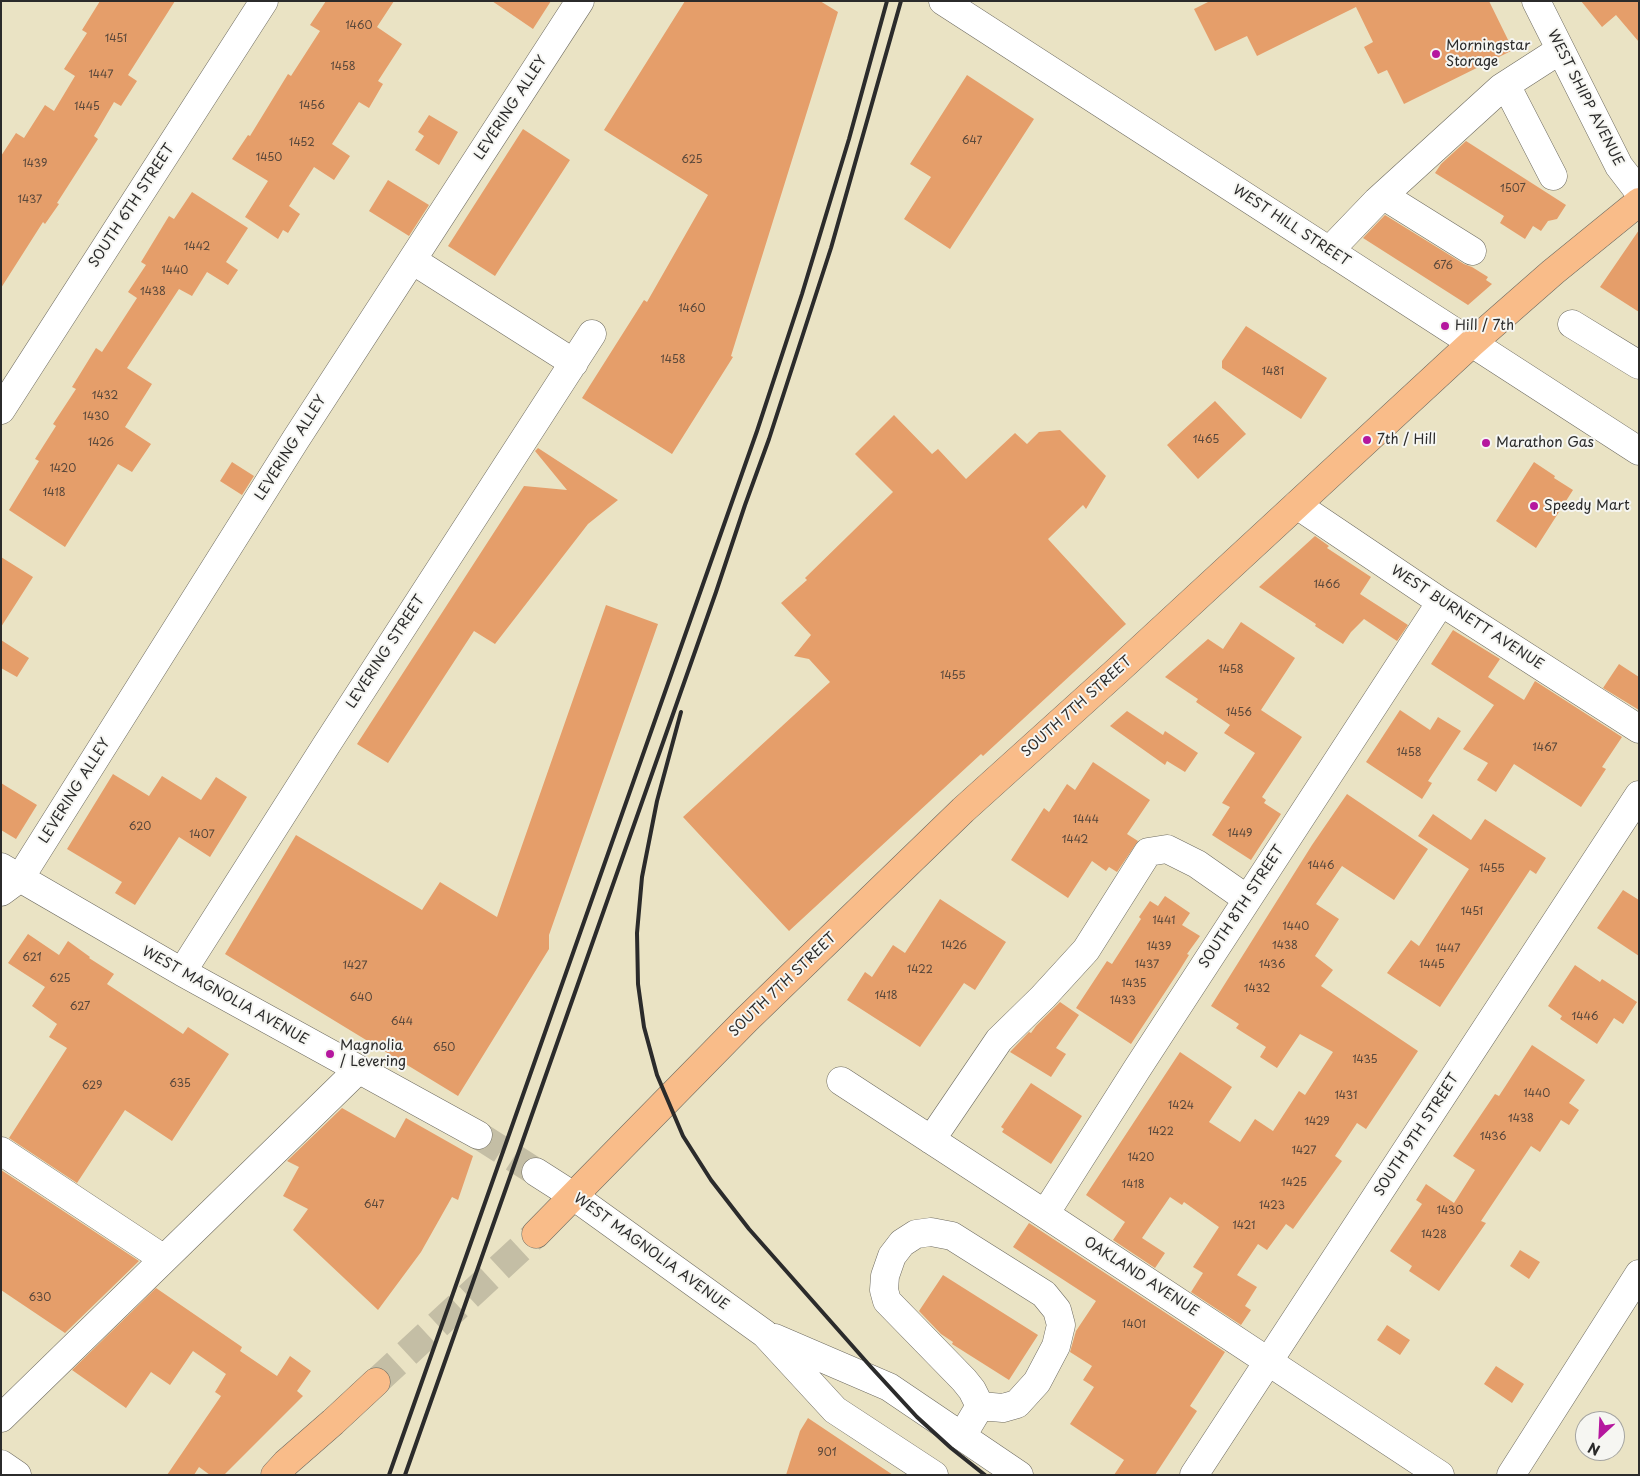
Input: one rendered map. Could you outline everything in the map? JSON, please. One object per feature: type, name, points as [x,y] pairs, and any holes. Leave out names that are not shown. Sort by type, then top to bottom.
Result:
[{"type":"main road","name":"SOUTH 7TH STREET","points":[[536,1234],[572,1195],[746,1020],[956,817],[1472,343],[1553,272],[1639,202]]},
{"type":"main road","points":[[275,1475],[376,1382]]},
{"type":"main road","points":[[301,1475],[334,1422]]},
{"type":"street","name":"SOUTH 6TH STREET","points":[[1,410],[264,1]]},
{"type":"street","name":"LEVERING ALLEY","points":[[8,879],[296,440],[580,1]]},
{"type":"street","name":"WEST HILL STREET","points":[[943,1],[1639,451]]},
{"type":"street","name":"WEST SHIPP AVENUE","points":[[1536,1],[1619,166],[1639,192]]},
{"type":"street","points":[[1329,251],[1384,196],[1506,85],[1560,50]]},
{"type":"street","points":[[1506,85],[1553,176]]},
{"type":"street","points":[[1384,196],[1472,251]]},
{"type":"street","points":[[412,260],[574,363]]},
{"type":"street","points":[[1572,324],[1639,365]]},
{"type":"street","name":"LEVERING STREET","points":[[182,972],[592,334]]},
{"type":"street","name":"WEST BURNETT AVENUE","points":[[1297,505],[1441,602],[1639,729]]},
{"type":"street","name":"SOUTH 8TH STREET","points":[[1045,1214],[1247,898],[1441,602]]},
{"type":"street","name":"SOUTH 9TH STREET","points":[[1194,1475],[1639,795]]},
{"type":"street","points":[[931,1140],[1000,1040],[1086,950],[1148,852],[1167,849],[1197,864],[1247,898]]},
{"type":"street","name":"WEST MAGNOLIA AVENUE","points":[[8,879],[182,972],[478,1135]]},
{"type":"street","points":[[1,1418],[358,1070]]},
{"type":"street","name":"OAKLAND AVENUE","points":[[841,1081],[1440,1475]]},
{"type":"street","points":[[1,1151],[164,1259]]},
{"type":"street","name":"WEST MAGNOLIA AVENUE","points":[[536,1172],[572,1195],[765,1334],[835,1410],[934,1475]]},
{"type":"street","points":[[931,1232],[952,1236],[1044,1294],[1058,1310],[1060,1325],[1056,1346],[1037,1382],[1017,1404],[1004,1408],[980,1406],[972,1390],[964,1380],[888,1301],[884,1290],[885,1276],[892,1256],[902,1244],[916,1234],[931,1232]]},
{"type":"street","points":[[1511,1475],[1639,1274]]},
{"type":"street","name":"WEST MAGNOLIA AVENUE","points":[[765,1334],[889,1387],[1019,1475]]},
{"type":"street","points":[[962,1436],[980,1406]]},
{"type":"street","points":[[1,1464],[17,1475]]},
{"type":"building","points":[[100,1],[175,1],[128,75],[137,81],[121,106],[114,102],[94,136],[98,139],[57,203],[59,204],[45,224],[43,222],[1,288],[1,156],[16,133],[24,138],[45,105],[54,111],[75,76],[64,69],[87,33],[82,30]]},
{"type":"building","points":[[326,1],[394,1],[377,27],[402,44],[378,81],[383,84],[369,108],[359,102],[332,144],[350,156],[334,180],[314,167],[289,206],[300,214],[288,233],[283,230],[278,239],[245,217],[268,181],[232,159],[248,135],[250,136],[288,74],[291,76],[320,31],[310,25]]},
{"type":"building","points":[[492,1],[551,1],[533,29]]},
{"type":"building","points":[[685,1],[820,1],[838,12],[731,356],[733,357],[672,454],[582,398],[644,300],[647,302],[708,195],[604,130]]},
{"type":"building","name":"Morningstar Storage","points":[[1210,1],[1489,1],[1513,50],[1404,104],[1387,70],[1378,74],[1364,47],[1373,42],[1356,7],[1257,56],[1247,36],[1215,51],[1194,9]]},
{"type":"building","points":[[1581,1],[1639,1],[1639,42],[1616,15],[1602,27]]},
{"type":"building","points":[[967,75],[1034,119],[950,249],[904,219],[931,177],[910,164]]},
{"type":"building","points":[[429,115],[458,132],[439,165],[415,150],[424,136],[418,132]]},
{"type":"building","points":[[523,129],[570,160],[495,276],[448,246]]},
{"type":"building","points":[[1466,141],[1566,205],[1557,219],[1548,221],[1541,231],[1533,226],[1525,239],[1500,223],[1504,216],[1435,173],[1441,164]]},
{"type":"building","points":[[388,180],[429,205],[409,236],[369,211]]},
{"type":"building","points":[[192,192],[248,228],[226,262],[238,270],[228,285],[207,272],[192,296],[179,289],[127,368],[152,384],[125,427],[151,444],[132,472],[118,464],[65,547],[9,510],[39,461],[35,459],[56,426],[53,424],[76,389],[72,387],[96,348],[102,352],[137,298],[128,292],[146,265],[141,262],[169,216],[174,219]]},
{"type":"building","points":[[1385,215],[1488,277],[1486,280],[1492,284],[1468,305],[1363,238]]},
{"type":"building","points":[[1639,230],[1639,312],[1600,287]]},
{"type":"building","points":[[1246,326],[1327,378],[1301,419],[1222,368],[1222,361]]},
{"type":"building","points":[[1215,401],[1246,434],[1198,479],[1167,445]]},
{"type":"building","points":[[894,415],[932,454],[938,449],[966,479],[1015,433],[1027,444],[1039,432],[1060,430],[1106,476],[1086,509],[1083,505],[1048,539],[1126,624],[983,756],[981,754],[789,931],[683,817],[830,682],[809,659],[794,656],[811,635],[781,603],[807,580],[805,578],[893,492],[855,454]]},
{"type":"building","points":[[538,448],[618,500],[588,524],[495,644],[474,631],[388,763],[357,744],[524,486],[567,490],[535,451]]},
{"type":"building","points":[[232,462],[254,476],[242,495],[220,481]]},
{"type":"building","name":"Speedy Mart","points":[[1534,462],[1573,490],[1536,548],[1496,521]]},
{"type":"building","points":[[1315,536],[1329,546],[1327,548],[1371,577],[1360,594],[1408,625],[1397,641],[1364,619],[1351,632],[1343,644],[1259,587]]},
{"type":"building","points":[[1,557],[33,577],[1,627]]},
{"type":"building","points":[[606,605],[658,624],[549,935],[549,949],[458,1096],[225,954],[296,835],[422,910],[440,882],[497,917]]},
{"type":"building","points":[[1241,622],[1295,658],[1261,710],[1302,737],[1262,797],[1266,800],[1264,803],[1281,814],[1251,860],[1212,835],[1230,807],[1222,803],[1255,753],[1224,733],[1230,725],[1196,702],[1198,699],[1165,677],[1208,639],[1223,649]]},
{"type":"building","points":[[1453,630],[1500,659],[1488,677],[1524,700],[1535,681],[1622,737],[1602,767],[1606,769],[1581,807],[1514,764],[1496,792],[1477,780],[1488,763],[1463,749],[1494,705],[1431,664]]},
{"type":"building","points":[[1,640],[29,658],[17,677],[1,668]]},
{"type":"building","points":[[1619,664],[1639,677],[1639,710],[1603,688]]},
{"type":"building","points":[[1400,710],[1430,730],[1438,717],[1461,731],[1428,781],[1432,783],[1422,799],[1366,762]]},
{"type":"building","points":[[1127,711],[1163,735],[1165,731],[1198,753],[1185,772],[1167,761],[1165,765],[1110,726]]},
{"type":"building","points":[[1093,762],[1150,800],[1127,834],[1138,841],[1117,872],[1109,867],[1106,871],[1092,861],[1068,898],[1011,860],[1044,808],[1049,812],[1067,784],[1075,790]]},
{"type":"building","points":[[113,774],[149,796],[162,776],[201,800],[216,777],[247,797],[210,857],[179,837],[135,905],[115,893],[122,882],[67,849]]},
{"type":"building","points":[[1,783],[37,805],[16,839],[1,830]]},
{"type":"building","points":[[1347,794],[1428,849],[1394,900],[1342,866],[1316,904],[1339,919],[1315,956],[1333,970],[1321,986],[1418,1051],[1366,1129],[1357,1123],[1335,1156],[1342,1161],[1293,1229],[1286,1224],[1267,1250],[1258,1244],[1237,1275],[1257,1287],[1245,1306],[1251,1310],[1241,1325],[1191,1292],[1203,1273],[1193,1267],[1219,1227],[1184,1202],[1182,1205],[1170,1197],[1142,1238],[1165,1253],[1155,1268],[1113,1240],[1125,1222],[1086,1195],[1180,1052],[1232,1087],[1209,1122],[1240,1142],[1255,1119],[1273,1131],[1299,1091],[1305,1095],[1333,1052],[1300,1034],[1277,1068],[1260,1057],[1266,1047],[1236,1028],[1239,1024],[1211,1006],[1312,845]]},
{"type":"building","points":[[1433,814],[1471,840],[1485,819],[1546,858],[1536,874],[1530,870],[1440,1007],[1387,973],[1411,940],[1419,946],[1469,869],[1418,836]]},
{"type":"building","points":[[1623,890],[1639,900],[1639,956],[1597,928]]},
{"type":"building","points":[[1165,896],[1190,913],[1182,925],[1200,936],[1131,1044],[1076,1008],[1107,961],[1112,964],[1141,919],[1139,917],[1150,901],[1158,906]]},
{"type":"building","points":[[940,899],[1006,942],[975,990],[964,983],[920,1047],[847,1000],[865,972],[872,977],[893,945],[905,953]]},
{"type":"building","points":[[28,934],[59,955],[68,941],[89,958],[114,974],[107,984],[183,1034],[188,1027],[229,1054],[172,1141],[125,1110],[77,1183],[9,1138],[67,1048],[49,1037],[57,1024],[32,1006],[45,987],[8,963]]},
{"type":"building","points":[[1575,965],[1600,982],[1602,979],[1637,1002],[1623,1024],[1614,1018],[1597,1044],[1560,1019],[1562,1016],[1548,1006]]},
{"type":"building","points":[[1060,1002],[1079,1015],[1056,1048],[1066,1054],[1051,1077],[1010,1052]]},
{"type":"building","points":[[1532,1045],[1585,1080],[1569,1103],[1579,1110],[1569,1125],[1561,1120],[1540,1152],[1531,1146],[1481,1221],[1486,1223],[1439,1291],[1409,1271],[1412,1266],[1390,1251],[1422,1204],[1416,1200],[1426,1184],[1454,1203],[1475,1170],[1453,1156],[1495,1094],[1499,1096]]},
{"type":"building","points":[[1031,1083],[1082,1116],[1051,1164],[1002,1132],[1004,1129],[1001,1127]]},
{"type":"building","points":[[342,1108],[395,1138],[406,1118],[473,1156],[458,1200],[452,1197],[421,1252],[378,1310],[293,1230],[308,1209],[283,1196],[299,1167],[287,1161]]},
{"type":"building","points":[[1,1170],[139,1261],[65,1333],[1,1290]]},
{"type":"building","points":[[1029,1223],[1225,1352],[1190,1406],[1197,1411],[1155,1475],[1114,1475],[1124,1460],[1070,1424],[1094,1387],[1083,1380],[1092,1366],[1070,1352],[1076,1331],[1096,1301],[1013,1247]]},
{"type":"building","points":[[1520,1250],[1540,1262],[1529,1279],[1510,1266]]},
{"type":"building","points":[[943,1275],[1038,1335],[1009,1380],[952,1344],[953,1342],[941,1334],[919,1311]]},
{"type":"building","points":[[156,1288],[242,1347],[240,1351],[277,1376],[290,1356],[311,1371],[297,1391],[303,1396],[224,1475],[210,1475],[199,1467],[194,1475],[167,1475],[221,1396],[215,1392],[226,1374],[193,1351],[170,1385],[151,1372],[126,1408],[72,1370]]},
{"type":"building","points":[[1387,1325],[1410,1340],[1400,1355],[1377,1340]]},
{"type":"building","points":[[1496,1366],[1524,1384],[1512,1403],[1484,1384]]},
{"type":"building","points":[[808,1418],[893,1475],[786,1475],[800,1431]]},
{"type":"tunnel","points":[[478,1135],[536,1172]]},
{"type":"tunnel","points":[[376,1382],[536,1234]]},
{"type":"railway","points":[[389,1475],[757,431],[802,294],[849,139],[887,1]]},
{"type":"railway","points":[[405,1475],[769,439],[831,248],[901,1]]},
{"type":"railway","points":[[681,712],[657,801],[642,877],[637,933],[638,984],[644,1027],[657,1075],[683,1136],[711,1180],[749,1229],[917,1417],[951,1448],[985,1475]]},
{"type":"place","name":"Morningstar Storage","points":[[1436,54]]},
{"type":"place","name":"Hill / 7th","points":[[1445,326]]},
{"type":"place","name":"7th / Hill","points":[[1367,440]]},
{"type":"place","name":"Marathon Gas","points":[[1486,443]]},
{"type":"place","name":"Speedy Mart","points":[[1534,506]]},
{"type":"place","name":"Magnolia / Levering","points":[[330,1054]]}]
